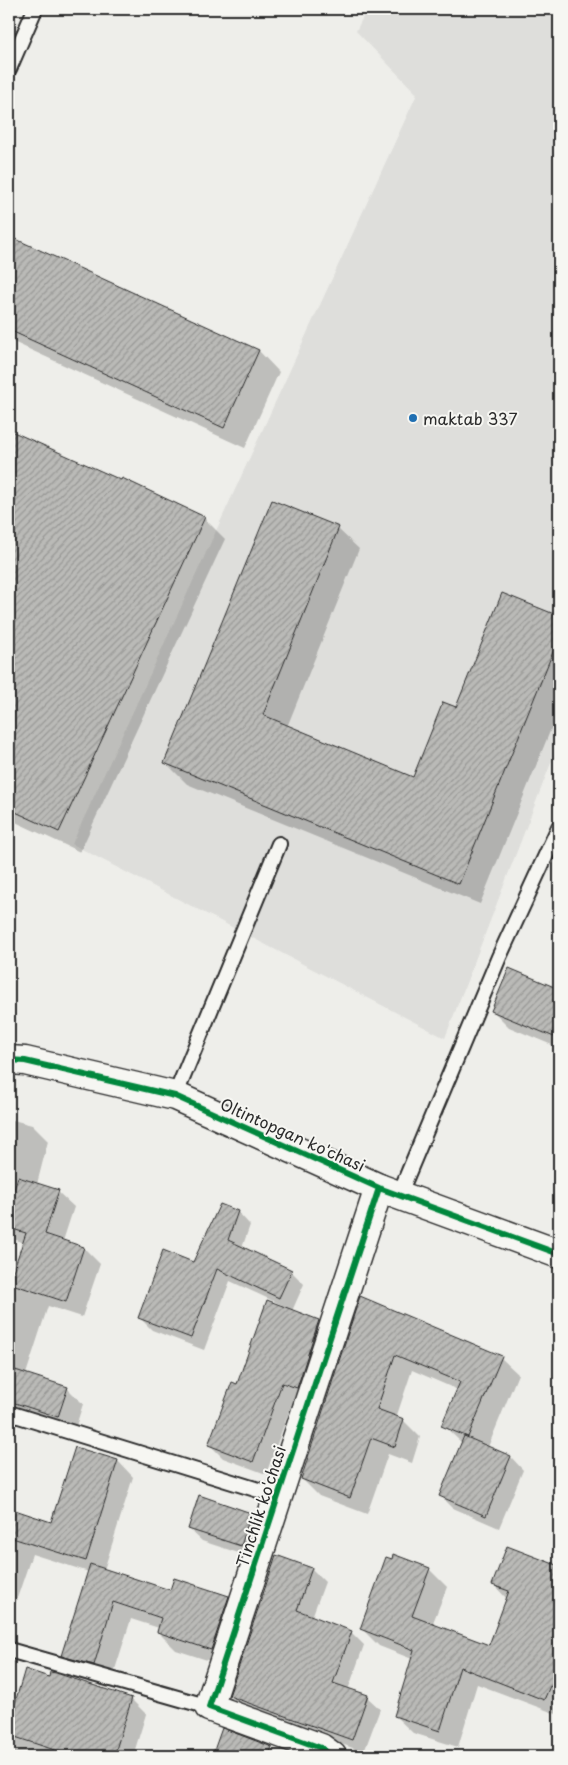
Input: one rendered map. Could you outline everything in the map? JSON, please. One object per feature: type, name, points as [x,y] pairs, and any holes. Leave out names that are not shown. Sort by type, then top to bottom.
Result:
[{"type":"street","name":"Oltintopgan ko'chasi","points":[[9,1060],[25,1061],[175,1096],[389,1192],[559,1254]]},
{"type":"street","name":"Tinchlik ko'chasi","points":[[209,1706],[278,1496],[389,1192]]},
{"type":"street","points":[[209,1706],[321,1748],[332,1756]]},
{"type":"lane","points":[[9,68],[35,9]]},
{"type":"lane","points":[[389,1192],[559,827]]},
{"type":"lane","points":[[175,1096],[279,844]]},
{"type":"lane","points":[[9,1414],[278,1496]]},
{"type":"lane","points":[[9,1650],[209,1706]]},
{"type":"shaded area","name":"maktab 337","points":[[367,9],[559,9],[559,742],[445,1038],[72,844],[417,94],[356,31]]},
{"type":"building","points":[[9,236],[259,350],[224,428],[9,330]]},
{"type":"building","points":[[9,430],[121,480],[122,478],[205,517],[59,832],[9,809]]},
{"type":"building","points":[[272,500],[339,527],[263,715],[413,777],[443,702],[456,707],[502,593],[559,616],[559,637],[459,884],[164,763]]},
{"type":"building","points":[[509,968],[559,989],[559,1039],[491,1011]]},
{"type":"building","points":[[18,1177],[59,1190],[45,1234],[84,1247],[66,1302],[9,1283],[26,1233],[9,1228],[9,1205]]},
{"type":"building","points":[[220,1204],[238,1211],[228,1240],[292,1270],[279,1298],[217,1269],[191,1338],[138,1318],[163,1250],[193,1262]]},
{"type":"building","points":[[360,1296],[502,1356],[468,1437],[441,1426],[460,1382],[395,1355],[377,1409],[404,1419],[395,1447],[371,1438],[350,1498],[301,1479]]},
{"type":"building","points":[[267,1300],[319,1320],[297,1388],[282,1383],[253,1462],[208,1445],[232,1382],[237,1384]]},
{"type":"building","points":[[9,1368],[68,1387],[58,1417],[9,1401]]},
{"type":"building","points":[[464,1436],[511,1456],[486,1516],[439,1496]]},
{"type":"building","points":[[75,1447],[118,1460],[86,1561],[9,1537],[9,1508],[51,1522]]},
{"type":"building","points":[[199,1495],[251,1513],[241,1546],[188,1529]]},
{"type":"building","points":[[507,1546],[559,1566],[559,1690],[550,1686],[544,1700],[460,1667],[440,1731],[394,1716],[414,1650],[360,1629],[386,1557],[392,1559],[393,1554],[430,1568],[412,1616],[489,1645],[509,1591],[492,1585]]},
{"type":"building","points":[[276,1555],[312,1568],[297,1610],[352,1631],[333,1683],[368,1695],[352,1740],[229,1696]]},
{"type":"building","points":[[90,1564],[170,1590],[174,1578],[229,1596],[211,1650],[157,1632],[161,1618],[113,1602],[94,1665],[61,1656]]},
{"type":"building","points":[[25,1669],[49,1677],[50,1672],[56,1673],[132,1698],[114,1756],[73,1756],[9,1735],[9,1723]]},
{"type":"building","points":[[222,1728],[272,1747],[268,1756],[212,1756]]},
{"type":"cycle path","points":[[9,1060],[25,1061],[175,1096],[379,1188],[559,1254]]},
{"type":"cycle path","points":[[332,1756],[321,1748],[209,1707],[379,1188]]},
{"type":"place","name":"maktab 337","points":[[413,418]]}]
